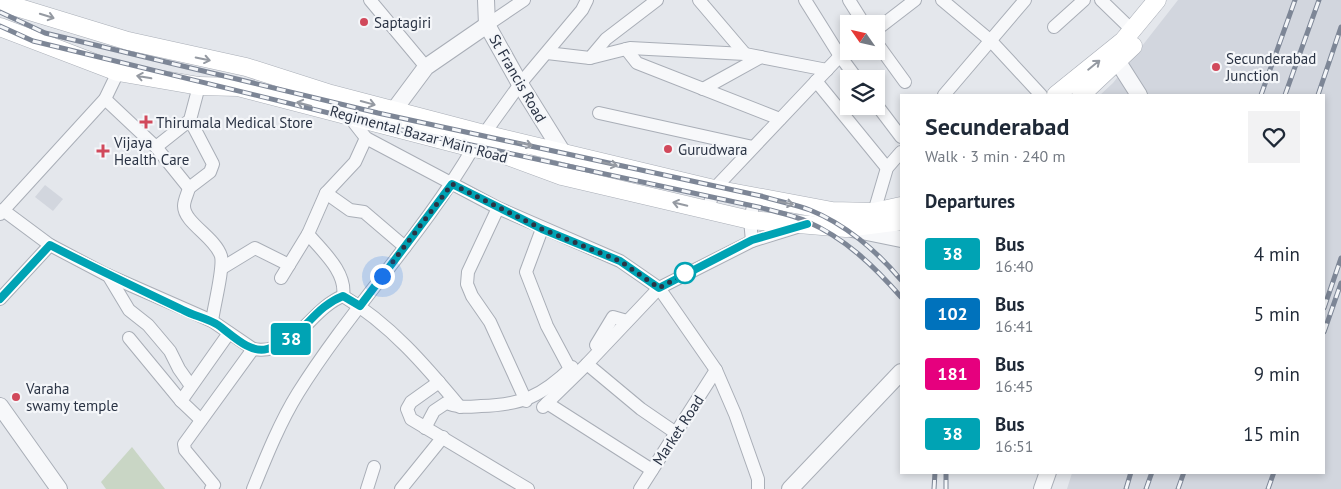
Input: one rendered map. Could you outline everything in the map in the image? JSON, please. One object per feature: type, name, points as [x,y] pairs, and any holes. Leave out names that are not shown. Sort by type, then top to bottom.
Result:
[{"type":"main road","points":[[1083,94],[1157,0]]},
{"type":"main road","points":[[1057,94],[1147,32],[1168,0]]},
{"type":"main road","name":"Regimental Bazar Main Road","points":[[5,2],[128,42],[246,67],[329,102],[346,113],[478,141],[563,153],[714,189],[832,211],[874,212],[900,206]]},
{"type":"main road","name":"Regimental Bazar Main Road","points":[[0,27],[118,72],[199,86],[238,87],[329,102],[394,110],[478,141],[494,151],[562,176],[750,220],[846,228],[900,221]]},
{"type":"street","points":[[370,0],[426,67]]},
{"type":"street","name":"St Francis Road","points":[[486,0],[488,25],[520,84],[563,153]]},
{"type":"street","points":[[488,25],[524,0]]},
{"type":"street","points":[[253,489],[268,452],[298,393],[360,306],[452,184],[478,141],[520,84],[582,10],[587,0]]},
{"type":"street","points":[[590,58],[606,39],[656,0]]},
{"type":"street","points":[[699,0],[745,54]]},
{"type":"street","points":[[805,0],[840,48]]},
{"type":"street","points":[[849,0],[858,15]]},
{"type":"street","points":[[885,20],[898,5],[915,0]]},
{"type":"street","points":[[942,0],[991,41],[1040,94]]},
{"type":"street","points":[[945,94],[1025,0]]},
{"type":"street","points":[[1054,27],[1084,0]]},
{"type":"street","points":[[1101,0],[1133,31]]},
{"type":"street","name":"St Francis Road","points":[[394,110],[426,67],[488,25]]},
{"type":"street","points":[[547,53],[590,58],[626,49],[745,54],[827,70]]},
{"type":"street","points":[[626,49],[637,64],[780,118]]},
{"type":"street","points":[[885,54],[905,82]]},
{"type":"street","points":[[1114,56],[1137,94]]},
{"type":"street","points":[[703,89],[761,57]]},
{"type":"street","points":[[708,210],[714,189],[840,57]]},
{"type":"street","points":[[118,72],[105,99],[2,212],[50,245],[108,275],[212,322],[253,349],[266,350],[280,346],[297,336],[331,301],[343,296]]},
{"type":"street","points":[[816,81],[887,168]]},
{"type":"street","points":[[156,148],[190,120],[199,86]]},
{"type":"street","points":[[105,99],[156,148],[189,188]]},
{"type":"street","points":[[346,113],[366,138],[498,208],[542,229],[620,261],[659,288],[716,370],[758,479],[758,489]]},
{"type":"street","points":[[599,113],[753,147]]},
{"type":"street","points":[[884,115],[900,136]]},
{"type":"street","points":[[190,120],[213,164],[210,172],[189,188],[185,210],[189,218],[217,247],[222,268],[215,292],[212,322]]},
{"type":"street","points":[[281,278],[308,234],[326,194],[355,162],[366,138]]},
{"type":"street","points":[[874,212],[887,168],[900,153]]},
{"type":"street","points":[[326,194],[350,210],[364,212],[404,247]]},
{"type":"street","points":[[752,240],[750,220],[755,197]]},
{"type":"street","points":[[498,208],[468,272],[467,284],[472,296],[490,322],[526,401]]},
{"type":"street","points":[[652,470],[545,405],[588,364],[659,288],[752,240],[807,224]]},
{"type":"street","points":[[846,228],[900,239]]},
{"type":"street","points":[[542,229],[526,272],[547,326],[570,369]]},
{"type":"street","points":[[308,234],[335,267],[343,280],[343,296]]},
{"type":"street","points":[[0,299],[50,245]]},
{"type":"street","points":[[222,268],[255,248],[289,265]]},
{"type":"street","points":[[108,275],[129,310],[148,325],[170,351],[179,369],[191,386]]},
{"type":"street","points":[[343,296],[360,306],[423,363],[460,408]]},
{"type":"street","points":[[425,428],[434,411],[446,403],[460,408],[494,406],[526,401],[554,383],[600,342],[613,317],[628,321]]},
{"type":"street","points":[[180,401],[229,333]]},
{"type":"street","points":[[129,338],[180,401],[202,420]]},
{"type":"street","points":[[214,488],[185,450],[184,444],[253,349]]},
{"type":"street","points":[[588,364],[641,409],[676,434]]},
{"type":"street","name":"Market Road","points":[[640,489],[716,370]]},
{"type":"street","points":[[790,489],[900,373]]},
{"type":"street","points":[[439,382],[411,402],[407,409],[411,419],[528,489]]},
{"type":"street","points":[[1,410],[59,489]]},
{"type":"street","points":[[401,489],[443,437]]},
{"type":"street","points":[[367,489],[374,467]]},
{"type":"street","points":[[1042,489],[1047,474]]},
{"type":"shaded area","points":[[1178,0],[1341,0],[1341,489],[1067,489],[1072,474],[1325,474],[1325,94],[1101,94],[1113,83]]},
{"type":"shaded area","points":[[45,185],[63,199],[53,211],[35,197]]},
{"type":"green space","points":[[132,447],[165,489],[106,489],[101,482]]},
{"type":"railway","points":[[1261,94],[1295,0]]},
{"type":"railway","points":[[1285,94],[1319,0]]},
{"type":"railway","points":[[0,12],[45,33],[378,113],[761,196],[798,206],[823,216],[860,239],[900,279]]},
{"type":"railway","points":[[0,26],[33,41],[374,124],[789,215],[820,228],[846,244],[880,274],[900,296]]},
{"type":"railway","points":[[1318,94],[1341,27]]},
{"type":"railway","points":[[1325,305],[1341,258]]},
{"type":"railway","points":[[1325,329],[1341,283]]},
{"type":"railway","points":[[934,489],[935,474]]},
{"type":"railway","points":[[946,474],[946,489]]},
{"type":"railway","points":[[1126,489],[1130,474]]},
{"type":"railway","points":[[1146,489],[1151,474]]},
{"type":"railway","points":[[1178,489],[1183,474]]},
{"type":"railway","points":[[1268,489],[1273,474]]},
{"type":"bus line","name":"38","points":[[0,299],[50,245],[108,275],[212,322],[253,349],[266,350],[280,346],[297,336],[313,317],[331,301],[343,296],[360,306],[452,184],[542,229],[620,261],[659,288],[752,240],[807,224]]},
{"type":"place","name":"Saptagiri","points":[[364,22]]},
{"type":"place","name":"Secunderabad Junction","points":[[1216,67]]},
{"type":"place","name":"Thirumala Medical Store","points":[[146,122]]},
{"type":"place","name":"Gurudwara","points":[[668,149]]},
{"type":"place","name":"Vijaya Health Care","points":[[103,151]]},
{"type":"place","name":"Varaha swamy temple","points":[[16,397]]},
{"type":"route","points":[[382,276],[452,184],[542,229],[620,261],[659,288],[690,271],[685,273]]}]
